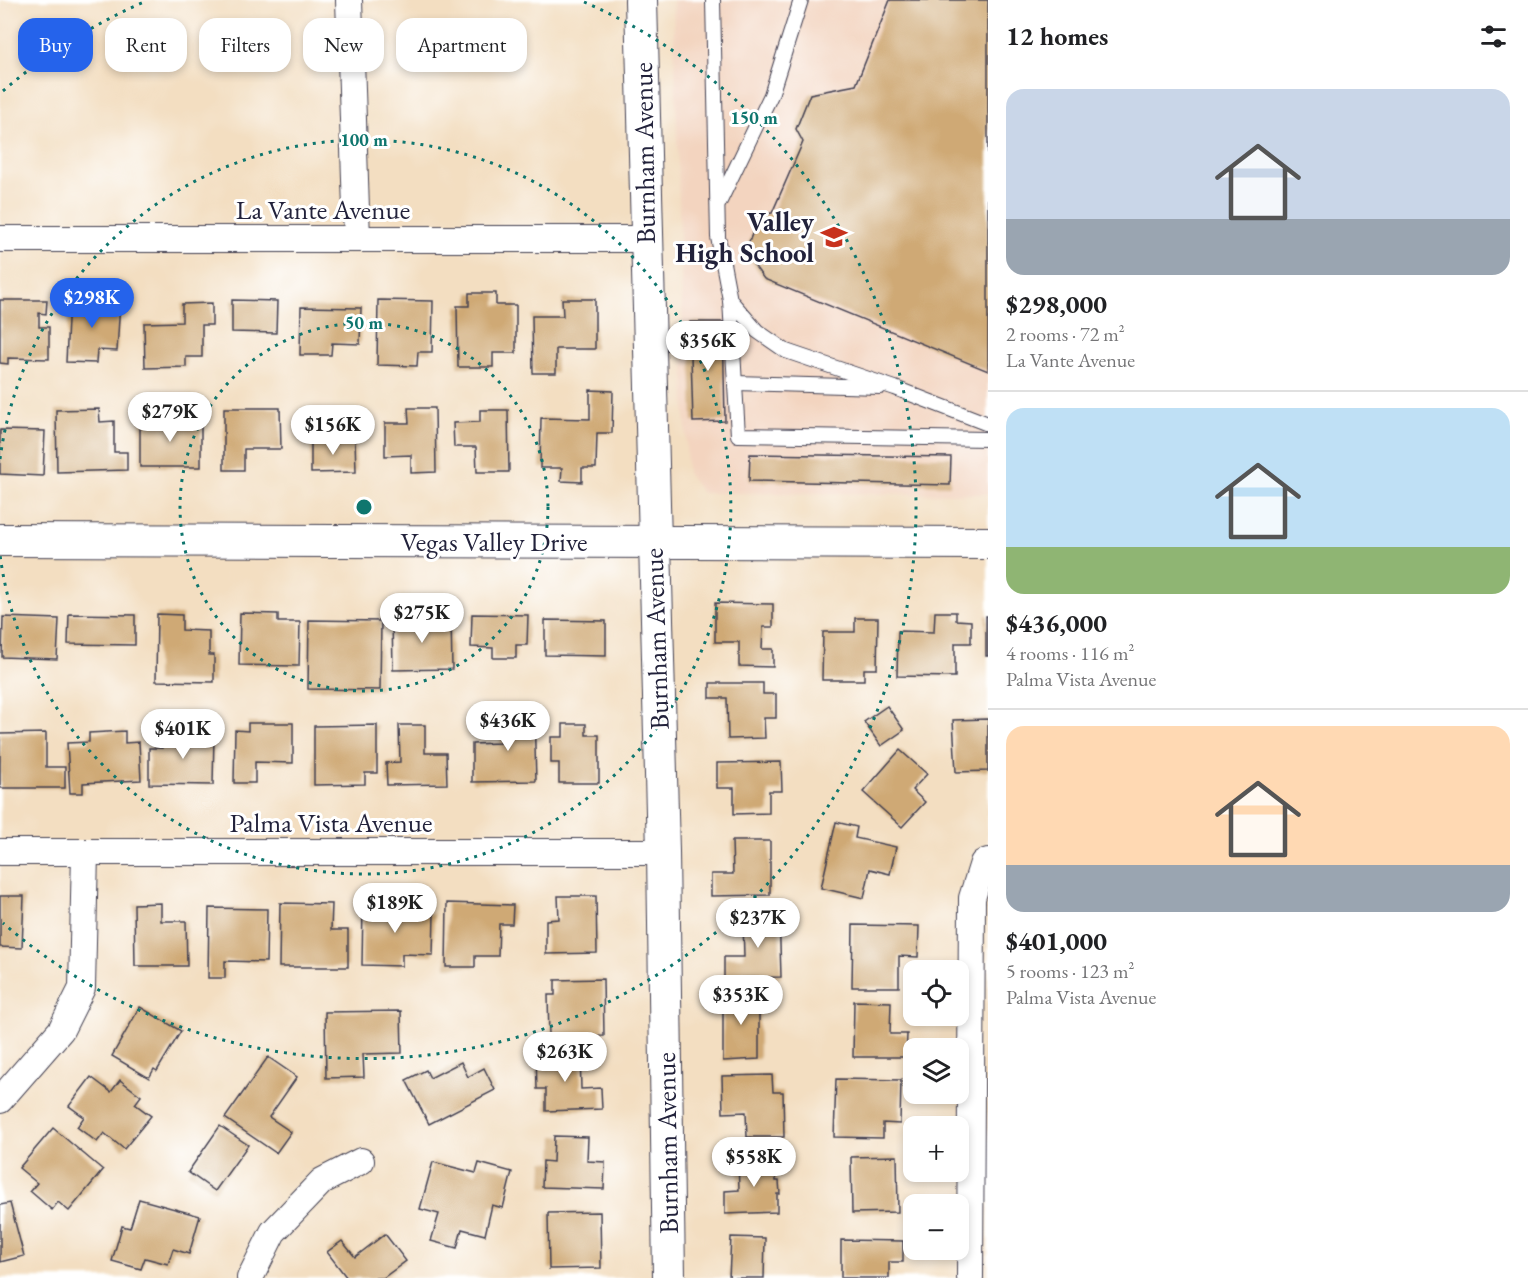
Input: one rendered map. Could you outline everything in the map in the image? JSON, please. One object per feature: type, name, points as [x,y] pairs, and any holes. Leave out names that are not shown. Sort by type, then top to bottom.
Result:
[{"type":"street","points":[[349,0],[357,239]]},
{"type":"street","name":"Burnham Avenue","points":[[641,0],[653,541],[663,852],[669,1278]]},
{"type":"street","name":"La Vante Avenue","points":[[0,239],[647,239]]},
{"type":"street","name":"Vegas Valley Drive","points":[[0,540],[988,543]]},
{"type":"street","name":"Palma Vista Avenue","points":[[0,852],[663,852]]},
{"type":"street","points":[[0,1100],[61,1030],[82,988],[85,852]]},
{"type":"street","points":[[970,1278],[979,1139],[972,898],[986,862]]},
{"type":"street","points":[[249,1278],[273,1232],[322,1181],[361,1161]]},
{"type":"lane","points":[[713,0],[718,237],[730,300],[738,435],[988,440]]},
{"type":"lane","points":[[718,205],[771,95],[801,0]]},
{"type":"lane","points":[[730,300],[757,331],[786,351],[895,388],[988,424]]},
{"type":"lane","points":[[735,383],[895,388]]},
{"type":"shaded area","name":"Valley High School","points":[[673,0],[988,0],[988,494],[702,493],[687,473]]},
{"type":"building","points":[[890,0],[988,0],[988,371],[764,279],[745,253],[759,215],[772,213],[803,142],[796,129],[810,94],[856,85]]},
{"type":"building","points":[[469,293],[496,293],[496,305],[516,305],[516,353],[493,353],[493,367],[458,367],[457,306],[469,306]]},
{"type":"building","points":[[69,299],[120,301],[117,351],[97,350],[96,363],[66,362]]},
{"type":"building","points":[[562,299],[595,299],[595,349],[556,349],[556,373],[533,373],[532,316],[563,316]]},
{"type":"building","points":[[0,300],[47,300],[46,314],[39,313],[39,327],[49,327],[49,359],[8,358],[8,364],[0,363]]},
{"type":"building","points":[[232,300],[277,301],[276,333],[232,332]]},
{"type":"building","points":[[378,300],[433,301],[432,352],[418,352],[417,366],[377,365]]},
{"type":"building","points":[[212,303],[212,325],[202,325],[202,357],[186,357],[186,367],[145,368],[144,323],[182,322],[182,304]]},
{"type":"building","points":[[301,307],[361,308],[360,344],[332,343],[331,355],[300,355]]},
{"type":"building","points":[[690,322],[723,322],[725,421],[693,422]]},
{"type":"building","points":[[590,390],[613,391],[612,433],[597,433],[596,468],[582,468],[582,482],[561,481],[562,468],[540,468],[541,418],[590,419]]},
{"type":"building","points":[[224,408],[280,408],[281,449],[244,449],[244,470],[224,470]]},
{"type":"building","points":[[408,408],[435,408],[436,472],[411,473],[411,455],[385,456],[385,423],[409,423]]},
{"type":"building","points":[[99,409],[100,422],[114,421],[114,452],[127,452],[127,470],[57,472],[56,410]]},
{"type":"building","points":[[480,410],[508,410],[509,472],[477,472],[476,447],[454,447],[453,423],[480,422]]},
{"type":"building","points":[[140,419],[201,419],[201,467],[140,467]]},
{"type":"building","points":[[0,430],[45,431],[43,476],[0,474]]},
{"type":"building","points":[[355,439],[356,472],[311,473],[311,440]]},
{"type":"building","points":[[750,454],[951,457],[950,485],[749,481]]},
{"type":"building","points":[[715,603],[773,604],[773,627],[763,627],[762,649],[773,649],[773,667],[739,666],[739,642],[715,642]]},
{"type":"building","points":[[935,612],[956,612],[956,620],[971,621],[971,643],[955,643],[955,677],[897,676],[898,631],[934,632]]},
{"type":"building","points":[[240,613],[278,614],[278,622],[300,622],[299,666],[239,665]]},
{"type":"building","points":[[69,614],[135,615],[135,645],[68,644]]},
{"type":"building","points":[[157,614],[182,615],[182,630],[209,631],[209,655],[214,655],[214,682],[156,681]]},
{"type":"building","points":[[472,614],[528,615],[527,645],[516,645],[516,658],[493,658],[493,648],[471,647]]},
{"type":"building","points":[[986,616],[988,616],[988,656],[986,656]]},
{"type":"building","points":[[3,617],[59,619],[57,659],[2,657]]},
{"type":"building","points":[[392,618],[451,618],[452,669],[393,670]]},
{"type":"building","points":[[855,618],[878,618],[877,669],[864,669],[864,680],[822,680],[823,632],[855,632]]},
{"type":"building","points":[[309,620],[381,621],[380,690],[308,689]]},
{"type":"building","points":[[545,620],[606,621],[606,656],[545,655]]},
{"type":"building","points":[[710,683],[763,683],[763,694],[776,694],[776,718],[764,718],[765,738],[728,739],[727,698],[710,698]]},
{"type":"building","points":[[887,706],[904,730],[881,746],[864,722]]},
{"type":"building","points":[[534,713],[536,781],[472,782],[472,744],[500,743],[500,714]]},
{"type":"building","points":[[988,719],[988,771],[956,772],[953,720]]},
{"type":"building","points":[[248,723],[293,723],[293,763],[255,762],[255,783],[234,783],[235,730],[248,731]]},
{"type":"building","points":[[563,724],[586,724],[586,735],[599,735],[599,783],[559,783],[559,763],[551,763],[551,737],[563,737]]},
{"type":"building","points":[[377,725],[377,773],[365,773],[365,784],[314,785],[314,726]]},
{"type":"building","points":[[399,725],[425,725],[425,753],[446,753],[447,784],[387,785],[386,763],[400,762]]},
{"type":"building","points":[[125,731],[125,743],[139,742],[141,780],[83,783],[83,793],[70,793],[67,743],[89,742],[89,733]]},
{"type":"building","points":[[46,733],[46,767],[65,767],[65,788],[0,788],[0,734]]},
{"type":"building","points":[[162,733],[214,734],[213,785],[149,784],[149,748],[162,748]]},
{"type":"building","points":[[900,750],[927,774],[912,790],[925,802],[902,827],[863,792]]},
{"type":"building","points":[[781,762],[782,791],[769,791],[769,813],[734,814],[734,788],[717,788],[717,763]]},
{"type":"building","points":[[836,822],[857,827],[855,838],[896,847],[890,874],[870,869],[864,898],[821,888]]},
{"type":"building","points":[[732,841],[770,841],[770,895],[711,896],[711,874],[733,874]]},
{"type":"building","points":[[0,896],[24,896],[22,948],[0,947]]},
{"type":"building","points":[[558,896],[596,896],[597,953],[546,954],[546,920],[559,919]]},
{"type":"building","points":[[161,903],[161,921],[186,921],[187,966],[135,966],[134,904]]},
{"type":"building","points":[[280,903],[332,904],[331,930],[348,930],[348,967],[279,967]]},
{"type":"building","points":[[447,903],[513,905],[512,924],[499,924],[498,956],[475,956],[475,967],[446,967]]},
{"type":"building","points":[[363,904],[408,905],[408,913],[434,914],[433,955],[402,954],[402,966],[362,965]]},
{"type":"building","points":[[209,908],[267,909],[266,962],[225,961],[225,978],[208,978]]},
{"type":"building","points":[[758,910],[779,910],[781,977],[724,978],[724,957],[744,957],[743,921],[758,920]]},
{"type":"building","points":[[853,925],[919,926],[918,957],[899,956],[899,987],[852,987]]},
{"type":"building","points":[[603,979],[604,1036],[549,1037],[548,995],[555,995],[555,980]]},
{"type":"building","points":[[759,991],[759,1059],[723,1061],[723,993]]},
{"type":"building","points":[[854,1001],[891,1002],[890,1034],[907,1034],[907,1038],[903,1038],[903,1057],[853,1057]]},
{"type":"building","points":[[140,1007],[181,1031],[157,1071],[154,1069],[149,1078],[112,1056]]},
{"type":"building","points":[[401,1011],[402,1053],[363,1054],[364,1077],[326,1078],[325,1012]]},
{"type":"building","points":[[580,1053],[581,1089],[601,1088],[602,1109],[546,1111],[546,1089],[537,1089],[536,1054]]},
{"type":"building","points":[[268,1057],[297,1077],[269,1117],[291,1132],[276,1153],[225,1118]]},
{"type":"building","points":[[461,1062],[468,1077],[484,1068],[495,1090],[429,1124],[406,1080],[426,1070],[430,1078]]},
{"type":"building","points":[[772,1075],[773,1092],[783,1092],[784,1137],[747,1137],[746,1112],[723,1113],[722,1076]]},
{"type":"building","points":[[91,1077],[111,1092],[120,1080],[141,1096],[135,1104],[151,1116],[124,1149],[104,1133],[97,1142],[77,1127],[84,1117],[69,1106]]},
{"type":"building","points":[[836,1079],[901,1080],[900,1124],[883,1123],[883,1138],[834,1137]]},
{"type":"building","points":[[220,1126],[248,1145],[215,1191],[188,1172]]},
{"type":"building","points":[[53,1128],[103,1170],[69,1211],[58,1202],[52,1210],[30,1191],[37,1183],[19,1168]]},
{"type":"building","points":[[554,1136],[588,1137],[587,1161],[605,1162],[604,1189],[542,1187],[543,1161],[553,1162]]},
{"type":"building","points":[[897,1156],[898,1212],[852,1213],[851,1157]]},
{"type":"building","points":[[775,1157],[776,1181],[779,1181],[780,1194],[777,1194],[777,1212],[725,1214],[725,1191],[739,1190],[738,1158]]},
{"type":"building","points":[[433,1162],[476,1173],[479,1163],[512,1172],[503,1208],[492,1205],[485,1235],[462,1229],[457,1248],[431,1241],[439,1214],[420,1209]]},
{"type":"building","points":[[139,1199],[200,1216],[189,1254],[173,1249],[168,1264],[145,1258],[141,1269],[112,1261],[122,1226],[130,1228]]},
{"type":"building","points":[[10,1203],[24,1256],[0,1262],[0,1205]]},
{"type":"building","points":[[600,1212],[601,1268],[549,1269],[548,1213]]},
{"type":"building","points":[[385,1234],[406,1261],[383,1278],[347,1278],[327,1252],[342,1241],[355,1257]]},
{"type":"building","points":[[731,1237],[765,1238],[764,1278],[729,1278]]},
{"type":"building","points":[[841,1240],[903,1241],[903,1262],[889,1262],[889,1278],[841,1278]]},
{"type":"place","name":"Valley High School","points":[[834,237]]}]
